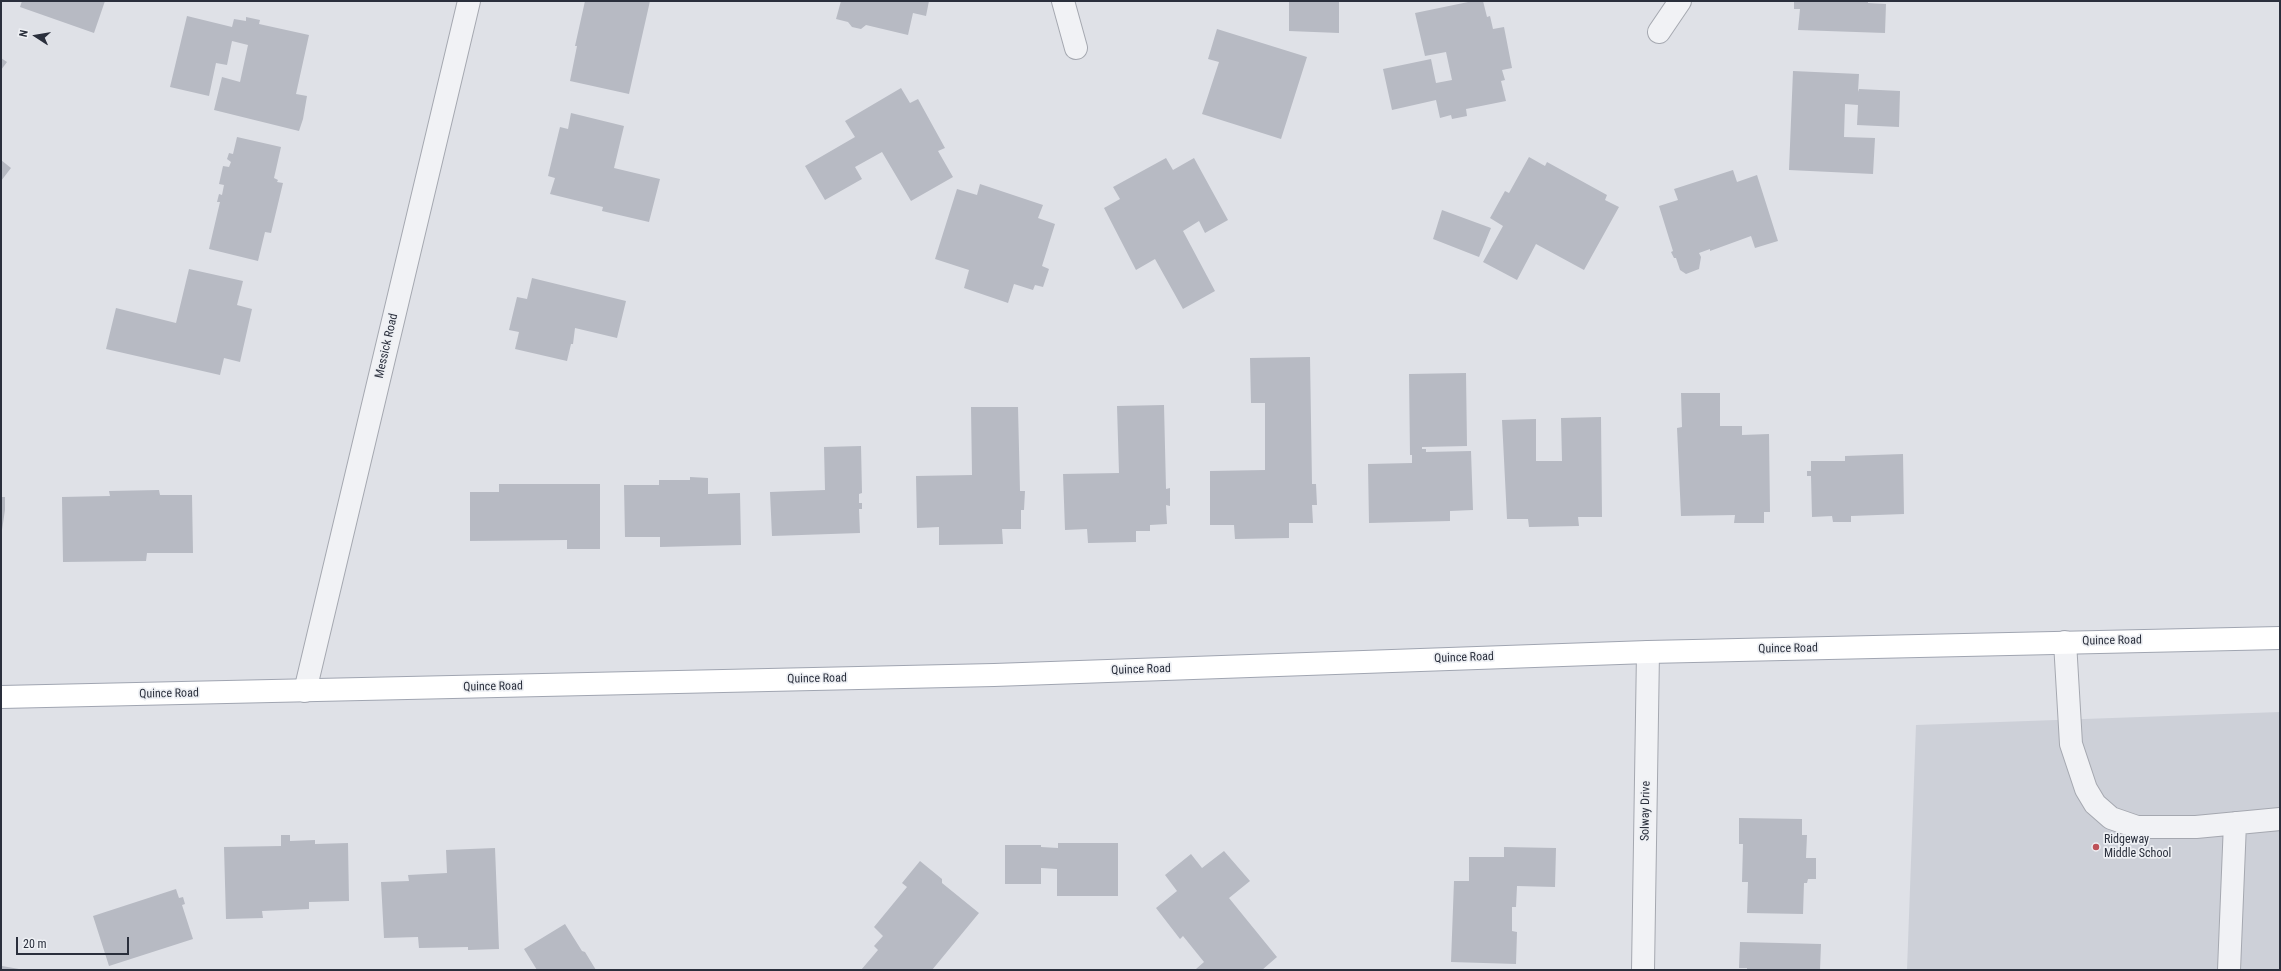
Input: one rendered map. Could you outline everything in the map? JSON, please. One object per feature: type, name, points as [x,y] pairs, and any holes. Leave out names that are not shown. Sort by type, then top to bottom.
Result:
[{"type":"main road","name":"Quince Road","points":[[1,697],[994,675],[1648,652],[2280,638]]},
{"type":"street","name":"Messick Road","points":[[305,691],[469,1]]},
{"type":"street","points":[[1063,1],[1076,48]]},
{"type":"street","points":[[1659,32],[1680,1]]},
{"type":"street","points":[[2065,642],[2071,744],[2086,789],[2095,804],[2111,818],[2137,827],[2196,827],[2280,819]]},
{"type":"street","name":"Solway Drive","points":[[1643,970],[1648,652]]},
{"type":"street","points":[[2229,970],[2235,824]]},
{"type":"shaded area","name":"Ridgeway Middle School","points":[[2280,712],[2280,970],[1907,970],[1916,725]]},
{"type":"building","points":[[22,1],[105,1],[94,33],[20,7]]},
{"type":"building","points":[[585,1],[650,1],[629,94],[570,81],[577,46],[575,46]]},
{"type":"building","points":[[841,1],[929,1],[926,16],[913,13],[908,35],[866,25],[861,29],[852,27],[848,22],[836,19]]},
{"type":"building","points":[[1289,1],[1339,1],[1339,33],[1289,31]]},
{"type":"building","points":[[1473,1],[1483,1],[1487,17],[1490,16],[1493,29],[1504,27],[1512,68],[1502,70],[1505,80],[1501,81],[1506,101],[1466,109],[1467,116],[1452,119],[1451,115],[1440,118],[1436,100],[1392,110],[1383,69],[1431,59],[1436,83],[1452,80],[1446,52],[1425,56],[1415,13]]},
{"type":"building","points":[[1794,1],[1868,1],[1868,3],[1886,4],[1885,33],[1798,30],[1800,9],[1794,9]]},
{"type":"building","points":[[187,16],[232,27],[234,19],[246,21],[246,17],[260,20],[259,24],[309,35],[296,94],[307,96],[303,119],[299,131],[214,110],[222,77],[240,82],[248,45],[232,41],[227,65],[216,63],[209,96],[170,87]]},
{"type":"building","points":[[1217,29],[1307,57],[1281,139],[1202,114],[1219,62],[1208,59]]},
{"type":"building","points":[[1,58],[7,62],[1,70]]},
{"type":"building","points":[[1793,71],[1859,74],[1858,92],[1859,89],[1900,91],[1899,127],[1857,125],[1858,105],[1845,104],[1844,137],[1875,138],[1873,174],[1789,170]]},
{"type":"building","points":[[901,88],[910,103],[918,99],[945,148],[938,151],[953,177],[911,201],[882,152],[855,167],[862,179],[825,200],[805,166],[855,137],[845,121]]},
{"type":"building","points":[[571,113],[624,126],[614,168],[660,179],[649,222],[602,211],[603,207],[550,194],[555,178],[548,176],[560,127],[568,129]]},
{"type":"building","points":[[237,137],[281,147],[274,178],[278,180],[277,182],[283,183],[271,233],[265,232],[258,261],[209,249],[220,202],[217,202],[219,194],[222,195],[224,185],[219,184],[223,166],[229,167],[231,162],[227,159],[229,153],[233,154]]},
{"type":"building","points":[[1529,157],[1545,166],[1547,162],[1607,195],[1605,200],[1619,207],[1584,270],[1536,244],[1517,280],[1483,262],[1503,226],[1490,218],[1505,191],[1509,193]]},
{"type":"building","points":[[1166,158],[1173,170],[1194,158],[1228,220],[1205,233],[1199,221],[1183,231],[1215,291],[1183,309],[1155,259],[1136,270],[1104,208],[1120,199],[1113,187]]},
{"type":"building","points":[[1,160],[11,168],[1,181]]},
{"type":"building","points":[[1733,170],[1737,182],[1757,175],[1778,241],[1755,248],[1751,236],[1710,251],[1710,249],[1699,253],[1701,257],[1699,269],[1686,274],[1680,270],[1676,258],[1674,258],[1671,252],[1673,251],[1659,206],[1678,200],[1674,189]]},
{"type":"building","points":[[980,184],[1043,205],[1038,218],[1055,224],[1042,266],[1049,269],[1043,287],[1035,285],[1033,290],[1014,284],[1008,303],[964,288],[969,270],[935,259],[957,189],[977,195]]},
{"type":"building","points":[[1442,210],[1491,228],[1479,257],[1433,239]]},
{"type":"building","points":[[189,269],[243,281],[237,305],[252,309],[240,362],[224,358],[220,375],[106,349],[116,308],[176,323]]},
{"type":"building","points":[[532,278],[626,301],[617,338],[575,328],[573,344],[571,344],[567,361],[515,349],[519,332],[509,330],[517,297],[527,299]]},
{"type":"building","points":[[1310,357],[1312,484],[1316,484],[1317,505],[1312,505],[1313,523],[1289,523],[1289,538],[1235,539],[1234,525],[1210,525],[1210,471],[1265,470],[1265,403],[1251,403],[1250,358]]},
{"type":"building","points":[[1466,373],[1467,446],[1422,447],[1422,449],[1426,449],[1426,452],[1471,451],[1473,510],[1450,511],[1450,521],[1369,523],[1368,464],[1412,463],[1412,455],[1410,455],[1409,374]]},
{"type":"building","points":[[1681,393],[1720,393],[1720,426],[1742,426],[1742,435],[1769,434],[1770,512],[1764,512],[1764,523],[1734,523],[1735,515],[1681,516],[1677,428],[1682,427]]},
{"type":"building","points":[[1164,405],[1166,489],[1170,488],[1170,506],[1166,505],[1167,524],[1150,525],[1150,531],[1136,531],[1136,542],[1088,543],[1087,529],[1065,530],[1063,474],[1119,473],[1117,406]]},
{"type":"building","points":[[971,407],[1018,407],[1020,491],[1025,491],[1024,510],[1021,510],[1021,529],[1002,529],[1003,544],[939,545],[939,527],[917,528],[916,476],[972,475]]},
{"type":"building","points":[[1601,417],[1602,517],[1578,517],[1579,526],[1529,527],[1528,519],[1507,519],[1502,420],[1536,419],[1536,461],[1562,461],[1561,418]]},
{"type":"building","points":[[861,446],[862,493],[859,494],[859,503],[862,503],[862,509],[859,509],[860,533],[772,536],[770,492],[825,490],[824,447]]},
{"type":"building","points":[[1903,454],[1904,514],[1851,516],[1851,522],[1833,522],[1832,516],[1812,517],[1811,476],[1807,476],[1807,471],[1811,471],[1811,461],[1845,461],[1845,456]]},
{"type":"building","points":[[690,477],[708,478],[708,494],[740,493],[741,545],[660,547],[660,537],[625,537],[624,485],[659,485],[659,480],[690,480]]},
{"type":"building","points":[[499,484],[600,484],[600,549],[567,549],[567,540],[470,541],[470,492],[499,492]]},
{"type":"building","points":[[159,490],[160,495],[192,495],[193,553],[147,553],[146,561],[63,562],[62,497],[110,496],[109,491]]},
{"type":"building","points":[[1,497],[5,497],[2,530]]},
{"type":"building","points":[[1739,818],[1802,819],[1802,835],[1807,835],[1806,858],[1816,858],[1816,879],[1808,879],[1807,883],[1804,883],[1803,914],[1747,913],[1748,882],[1742,882],[1743,844],[1739,844]]},
{"type":"building","points":[[281,835],[290,835],[290,841],[315,840],[315,844],[348,843],[349,901],[309,902],[309,909],[262,911],[263,918],[226,919],[224,847],[281,846]]},
{"type":"building","points":[[1058,843],[1118,843],[1118,896],[1057,896],[1057,869],[1041,868],[1041,884],[1005,884],[1005,845],[1041,845],[1041,847],[1058,848]]},
{"type":"building","points":[[1504,847],[1556,848],[1555,887],[1517,886],[1516,907],[1512,907],[1512,931],[1517,932],[1516,964],[1451,962],[1454,881],[1469,881],[1469,857],[1504,857]]},
{"type":"building","points":[[495,848],[499,949],[468,950],[468,947],[419,948],[418,937],[384,938],[381,882],[409,881],[408,875],[447,873],[446,850]]},
{"type":"building","points":[[1224,851],[1250,881],[1229,898],[1277,957],[1262,970],[1197,970],[1196,969],[1204,962],[1183,936],[1180,939],[1156,908],[1177,891],[1165,875],[1191,854],[1202,868]]},
{"type":"building","points":[[920,861],[942,879],[942,883],[979,913],[932,970],[861,970],[878,950],[874,946],[883,936],[874,927],[907,887],[902,883]]},
{"type":"building","points":[[176,889],[179,898],[183,897],[185,904],[182,905],[193,939],[109,966],[93,916]]},
{"type":"building","points":[[565,924],[596,970],[537,970],[524,949]]},
{"type":"building","points":[[1740,942],[1821,944],[1820,970],[1747,970],[1747,968],[1739,968]]},
{"type":"building","points":[[2,966],[19,969],[19,970],[1,970]]},
{"type":"place","name":"Ridgeway Middle School","points":[[2096,847]]}]
